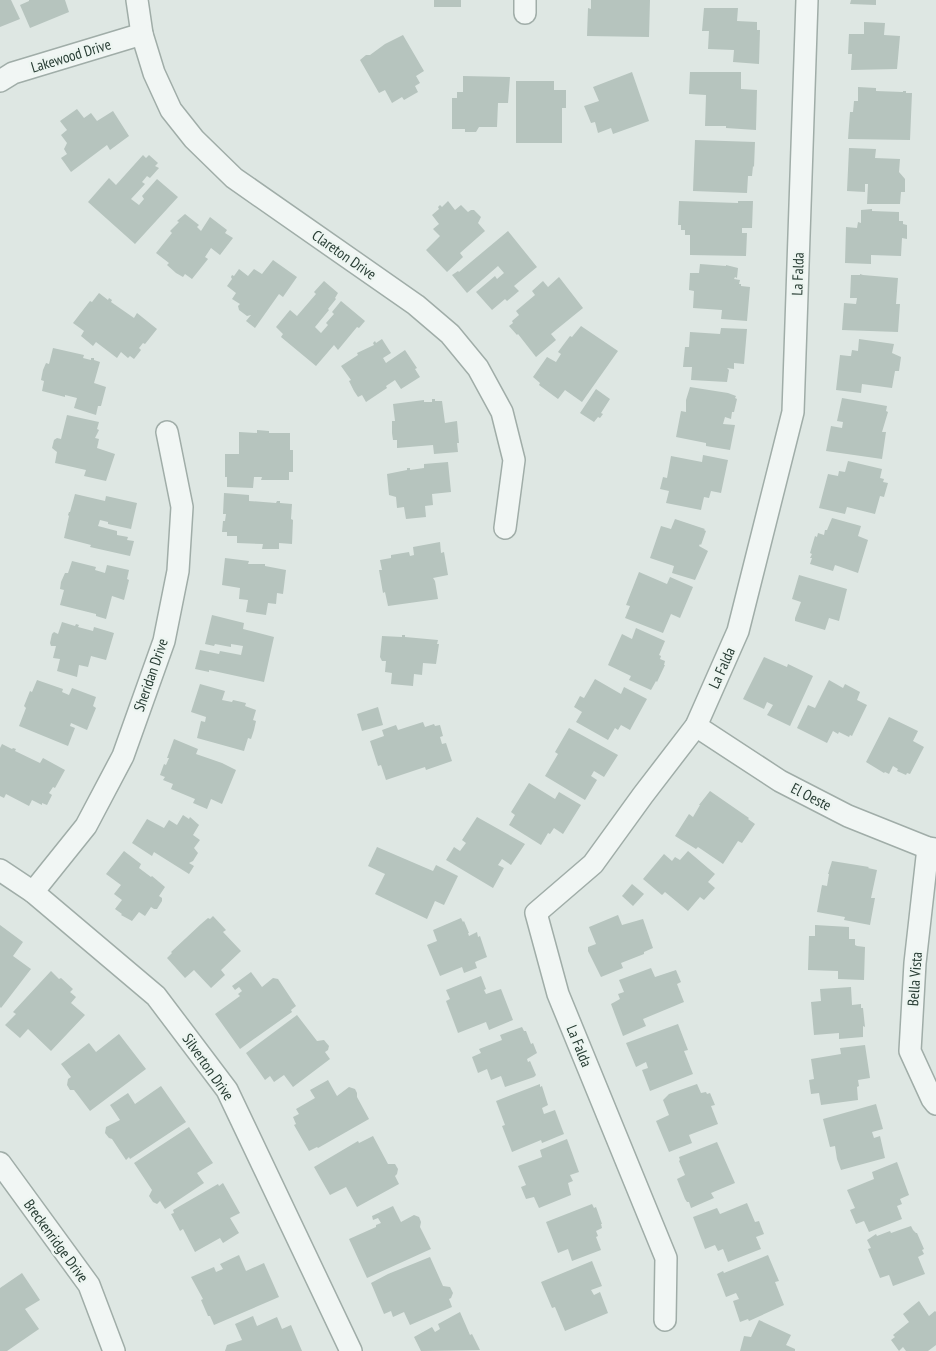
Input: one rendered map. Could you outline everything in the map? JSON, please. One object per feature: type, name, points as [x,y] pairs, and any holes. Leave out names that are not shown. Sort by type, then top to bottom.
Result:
[{"type":"street","name":"Clareton Drive","points":[[137,0],[142,34],[154,73],[171,110],[194,139],[234,178],[416,305],[450,334],[478,368],[502,412],[514,460],[505,528]]},
{"type":"street","name":"La Falda","points":[[665,1320],[666,1258],[558,994],[536,913],[593,864],[696,726],[738,631],[793,412],[807,0]]},
{"type":"street","name":"Lakewood Drive","points":[[0,81],[13,74],[142,34]]},
{"type":"street","name":"Sheridan Drive","points":[[33,892],[86,826],[123,756],[164,641],[178,571],[182,506],[167,432]]},
{"type":"street","name":"El Oeste","points":[[696,726],[780,781],[848,816],[932,849]]},
{"type":"street","name":"Bella Vista","points":[[932,849],[915,963],[910,1051],[936,1104]]},
{"type":"street","name":"Silverton Drive","points":[[0,870],[33,892],[156,996],[227,1090],[351,1351]]},
{"type":"street","name":"Breckenridge Drive","points":[[0,1163],[89,1285],[114,1351]]},
{"type":"building","points":[[0,0],[11,0],[20,19],[0,27]]},
{"type":"building","points":[[29,0],[65,0],[69,12],[30,28],[20,5]]},
{"type":"building","points":[[434,0],[461,0],[461,7],[434,7]]},
{"type":"building","points":[[591,0],[650,0],[649,37],[587,36],[588,8],[591,9]]},
{"type":"building","points":[[851,0],[876,0],[876,5],[850,4]]},
{"type":"building","points":[[704,8],[738,8],[737,21],[757,22],[757,30],[760,30],[759,64],[733,62],[734,50],[708,49],[709,31],[702,31]]},
{"type":"building","points":[[864,22],[885,23],[884,35],[900,36],[897,69],[851,70],[852,54],[848,54],[849,34],[864,34]]},
{"type":"building","points":[[403,35],[424,71],[416,76],[420,83],[415,86],[418,92],[404,100],[402,97],[392,103],[385,90],[379,93],[360,60]]},
{"type":"building","points":[[632,72],[649,121],[613,134],[611,128],[598,133],[595,122],[591,123],[584,106],[599,101],[593,87]]},
{"type":"building","points":[[690,72],[741,72],[741,89],[757,90],[756,130],[726,128],[726,126],[705,126],[706,95],[689,94]]},
{"type":"building","points":[[463,76],[510,77],[508,103],[498,103],[497,127],[479,127],[476,132],[465,132],[465,129],[452,129],[452,98],[457,98],[457,92],[463,92]]},
{"type":"building","points":[[516,81],[554,81],[554,90],[566,90],[566,108],[562,108],[562,143],[516,143]]},
{"type":"building","points":[[858,87],[876,88],[876,91],[906,91],[906,93],[912,93],[910,140],[848,139],[850,112],[853,112],[854,101],[858,101]]},
{"type":"building","points":[[77,109],[84,118],[91,113],[97,121],[113,111],[129,136],[110,150],[107,145],[71,172],[61,158],[67,154],[64,149],[67,143],[61,135],[67,130],[60,121]]},
{"type":"building","points":[[695,140],[755,142],[754,167],[752,176],[748,176],[747,193],[693,191]]},
{"type":"building","points":[[849,148],[876,149],[875,158],[900,159],[899,172],[905,179],[905,192],[901,192],[900,204],[867,204],[868,184],[865,184],[865,192],[847,191]]},
{"type":"building","points":[[143,155],[146,158],[149,155],[158,163],[155,166],[159,168],[150,178],[147,176],[142,182],[145,184],[131,199],[139,205],[144,199],[142,196],[157,179],[178,197],[135,244],[88,202],[109,178],[116,185]]},
{"type":"building","points":[[448,201],[455,210],[461,205],[468,212],[474,210],[481,217],[478,223],[485,231],[460,253],[463,257],[447,272],[426,250],[440,236],[433,229],[439,224],[432,215],[439,209],[440,205],[442,207]]},
{"type":"building","points":[[679,201],[738,203],[738,201],[753,201],[752,228],[742,228],[742,233],[747,233],[746,256],[690,255],[690,235],[685,235],[685,230],[681,230],[681,225],[678,225]]},
{"type":"building","points":[[872,209],[872,211],[899,212],[899,221],[903,221],[903,224],[907,225],[907,239],[902,238],[901,256],[871,255],[871,264],[845,263],[846,227],[857,228],[858,222],[861,223],[861,210]]},
{"type":"building","points":[[185,214],[199,225],[197,227],[201,231],[210,217],[227,230],[225,233],[233,238],[220,255],[211,248],[205,257],[208,259],[192,279],[185,274],[183,277],[176,273],[167,265],[169,263],[156,253],[172,233],[170,231],[179,222],[177,221]]},
{"type":"building","points":[[508,231],[537,267],[514,286],[519,291],[507,301],[505,299],[492,310],[476,292],[495,276],[497,279],[504,273],[498,266],[467,293],[452,275],[459,272]]},
{"type":"building","points":[[273,260],[297,277],[283,297],[279,294],[255,328],[246,321],[251,315],[247,316],[239,310],[238,306],[240,304],[232,299],[236,293],[227,286],[232,279],[232,275],[234,276],[239,269],[248,276],[254,269],[262,274]]},
{"type":"building","points":[[700,264],[726,265],[738,268],[737,278],[735,277],[734,279],[740,280],[739,284],[741,286],[750,287],[747,321],[721,319],[722,310],[693,308],[694,291],[689,290],[690,273],[699,273]]},
{"type":"building","points":[[860,274],[898,278],[896,304],[900,304],[898,332],[842,330],[844,303],[856,304],[857,298],[850,298],[851,275]]},
{"type":"building","points":[[559,277],[583,308],[551,334],[556,340],[536,357],[518,334],[509,326],[519,315],[516,311],[535,295],[532,291],[543,281],[548,287]]},
{"type":"building","points":[[324,281],[338,293],[329,310],[315,327],[321,333],[328,325],[326,323],[334,314],[332,312],[341,301],[365,321],[359,328],[357,327],[338,350],[334,345],[316,366],[281,337],[283,334],[276,327],[290,310],[297,316],[316,294],[314,292]]},
{"type":"building","points":[[99,293],[108,300],[109,298],[112,300],[111,302],[134,318],[137,313],[157,329],[145,344],[143,343],[139,348],[141,350],[134,359],[130,356],[128,358],[121,352],[117,358],[96,342],[93,346],[81,336],[84,331],[73,323],[90,301],[92,302]]},
{"type":"building","points":[[581,326],[618,351],[582,402],[565,390],[558,399],[539,385],[540,383],[533,377],[547,357],[556,362],[561,354],[558,352],[570,336],[572,337]]},
{"type":"building","points":[[721,328],[747,329],[744,364],[734,363],[734,369],[727,368],[729,370],[727,382],[691,380],[692,367],[683,367],[685,347],[689,347],[690,332],[720,334]]},
{"type":"building","points":[[382,339],[391,353],[383,358],[386,363],[405,350],[417,368],[415,369],[420,377],[401,389],[395,380],[386,386],[387,388],[366,402],[362,395],[358,397],[349,381],[351,380],[341,366],[358,355],[357,353],[374,345],[375,341],[376,343]]},
{"type":"building","points":[[859,339],[894,344],[892,353],[901,357],[899,371],[895,371],[892,388],[862,384],[861,393],[836,390],[840,355],[851,356],[852,350],[858,351]]},
{"type":"building","points":[[53,348],[84,355],[83,358],[91,360],[91,358],[94,358],[94,360],[100,362],[94,383],[106,387],[101,406],[98,406],[96,415],[74,408],[77,398],[42,391],[44,381],[41,380],[43,370],[46,363],[49,364]]},
{"type":"building","points":[[690,387],[736,396],[735,398],[737,399],[731,419],[725,417],[723,424],[735,425],[730,450],[706,446],[706,443],[676,437],[681,411],[686,412],[686,400]]},
{"type":"building","points":[[596,389],[610,399],[601,413],[603,414],[594,422],[580,413]]},
{"type":"building","points":[[842,398],[887,406],[886,411],[888,412],[882,432],[886,432],[882,459],[826,451],[831,426],[842,428],[843,422],[837,421]]},
{"type":"building","points":[[432,399],[442,401],[445,423],[457,421],[458,452],[434,454],[433,445],[397,448],[397,440],[393,440],[392,433],[392,421],[395,421],[393,404],[424,400],[424,402],[432,402]]},
{"type":"building","points":[[67,415],[99,422],[97,429],[99,430],[95,438],[99,439],[97,448],[115,454],[106,481],[84,476],[86,470],[55,463],[57,452],[52,448],[54,440],[57,438],[61,439]]},
{"type":"building","points":[[257,430],[269,431],[269,433],[290,433],[290,450],[293,450],[293,472],[289,472],[289,480],[261,480],[262,477],[254,477],[253,488],[227,487],[225,454],[239,454],[239,432],[257,433]]},
{"type":"building","points":[[703,455],[728,460],[721,493],[711,491],[709,498],[704,497],[701,510],[666,503],[669,491],[660,489],[663,477],[667,478],[671,456],[702,462]]},
{"type":"building","points":[[848,461],[882,469],[880,478],[884,479],[883,482],[888,483],[884,497],[880,496],[875,514],[847,507],[845,514],[819,508],[828,474],[838,476],[839,471],[845,472]]},
{"type":"building","points":[[448,462],[451,492],[432,494],[433,505],[425,506],[426,517],[406,519],[404,507],[397,508],[396,497],[389,495],[387,474],[407,470],[407,468],[410,468],[410,470],[424,468],[424,464]]},
{"type":"building","points":[[224,493],[249,495],[249,501],[276,503],[280,501],[280,503],[292,504],[292,544],[279,543],[279,549],[262,549],[263,544],[237,543],[237,536],[227,536],[227,532],[222,532],[226,514],[223,514]]},
{"type":"building","points":[[75,494],[105,501],[106,496],[137,503],[131,529],[108,524],[108,522],[100,520],[98,526],[117,531],[117,535],[128,537],[127,540],[134,541],[130,556],[90,547],[91,545],[64,538],[68,515]]},
{"type":"building","points":[[832,518],[861,526],[858,536],[868,540],[858,573],[835,565],[833,571],[810,564],[812,554],[810,553],[815,536],[817,537],[818,533],[824,535]]},
{"type":"building","points":[[675,519],[705,529],[706,531],[699,546],[708,551],[695,580],[672,573],[674,566],[650,558],[661,526],[671,529]]},
{"type":"building","points":[[440,542],[441,553],[444,552],[448,575],[433,578],[438,599],[388,606],[385,592],[383,593],[379,570],[382,570],[380,560],[391,558],[391,555],[409,552],[410,556],[414,555],[413,547]]},
{"type":"building","points":[[225,558],[249,561],[248,564],[265,564],[265,566],[286,570],[283,594],[277,593],[276,604],[268,603],[266,615],[246,612],[248,600],[239,599],[240,588],[222,585]]},
{"type":"building","points":[[72,561],[96,567],[95,570],[105,573],[107,565],[129,570],[127,579],[129,580],[124,600],[112,596],[106,619],[96,616],[96,614],[60,605],[64,590],[60,589],[61,582],[65,573],[68,573]]},
{"type":"building","points":[[639,572],[667,584],[670,577],[693,587],[680,618],[671,614],[663,633],[625,618],[630,606],[626,605]]},
{"type":"building","points":[[799,575],[847,589],[839,621],[829,618],[825,630],[795,621],[801,602],[792,599]]},
{"type":"building","points":[[212,615],[244,623],[243,629],[274,637],[264,682],[209,670],[209,672],[195,669],[200,650],[219,654],[220,651],[241,655],[243,646],[231,644],[231,647],[205,644]]},
{"type":"building","points":[[62,622],[75,626],[76,624],[79,625],[78,627],[93,631],[94,627],[114,633],[106,660],[91,656],[88,667],[79,665],[77,677],[57,671],[60,659],[53,658],[56,646],[51,646],[50,643],[52,634],[54,632],[58,634]]},
{"type":"building","points":[[636,628],[665,641],[659,655],[661,656],[660,659],[665,661],[665,665],[651,690],[629,680],[631,676],[608,665],[622,634],[632,639]]},
{"type":"building","points":[[402,635],[405,635],[405,637],[438,640],[437,644],[439,644],[436,664],[423,663],[422,675],[414,674],[413,686],[391,684],[392,673],[385,672],[386,661],[382,661],[380,657],[382,636],[402,637]]},
{"type":"building","points":[[764,657],[787,667],[788,664],[813,676],[790,726],[767,715],[773,705],[767,702],[764,709],[743,699]]},
{"type":"building","points":[[595,679],[621,694],[624,687],[647,699],[630,730],[621,725],[618,730],[615,728],[608,740],[576,722],[582,712],[574,707],[580,696],[584,698]]},
{"type":"building","points":[[37,680],[63,689],[62,692],[69,695],[72,688],[96,697],[93,706],[96,708],[87,730],[71,723],[70,726],[75,728],[68,746],[19,726],[26,708],[24,706]]},
{"type":"building","points":[[829,680],[843,688],[845,684],[860,692],[857,700],[867,705],[852,736],[850,735],[849,737],[833,731],[827,743],[797,728],[808,705],[815,708]]},
{"type":"building","points":[[200,684],[225,691],[222,700],[246,703],[245,706],[256,710],[253,720],[256,721],[254,730],[251,739],[248,738],[244,751],[197,738],[201,721],[205,722],[206,717],[191,712]]},
{"type":"building","points":[[378,707],[383,725],[362,731],[357,714]]},
{"type":"building","points":[[889,717],[918,731],[913,741],[924,747],[910,774],[907,773],[906,775],[897,771],[898,769],[893,766],[889,774],[884,773],[866,762]]},
{"type":"building","points":[[423,722],[425,727],[434,724],[435,726],[440,725],[443,736],[440,737],[442,744],[446,743],[452,761],[426,770],[425,767],[386,780],[381,765],[378,766],[370,741],[384,736],[382,730],[396,725],[398,730]]},
{"type":"building","points":[[569,728],[618,755],[604,777],[594,771],[591,776],[597,780],[585,800],[545,776],[558,754],[555,752]]},
{"type":"building","points":[[174,739],[198,749],[196,754],[236,770],[222,804],[211,799],[207,809],[193,803],[195,799],[171,789],[173,784],[163,780],[165,777],[160,775],[164,764],[166,765],[169,758],[167,758]]},
{"type":"building","points":[[2,744],[16,749],[15,751],[40,763],[43,758],[65,770],[55,788],[53,787],[49,793],[52,795],[47,805],[42,803],[42,805],[32,800],[29,806],[6,794],[4,798],[0,796],[0,748]]},
{"type":"building","points":[[529,783],[555,799],[559,792],[581,805],[563,834],[554,828],[550,834],[548,833],[541,845],[509,825],[515,815],[511,812]]},
{"type":"building","points":[[710,791],[755,824],[742,843],[738,841],[723,864],[698,847],[696,849],[675,836],[689,814],[693,817],[699,805]]},
{"type":"building","points":[[183,815],[189,819],[190,817],[199,825],[193,835],[200,840],[194,848],[198,853],[193,861],[189,863],[194,866],[189,874],[154,852],[152,856],[132,843],[147,819],[164,828],[169,820],[177,825]]},
{"type":"building","points":[[477,817],[525,844],[511,865],[502,859],[498,865],[504,868],[493,888],[446,860],[454,847],[460,851],[466,843],[462,840]]},
{"type":"building","points":[[377,847],[433,871],[436,865],[458,876],[444,905],[435,901],[427,919],[375,894],[385,874],[368,866]]},
{"type":"building","points":[[124,851],[141,864],[139,868],[165,887],[159,896],[162,898],[162,901],[157,909],[151,907],[145,916],[139,912],[132,921],[115,909],[122,900],[114,894],[121,885],[106,874]]},
{"type":"building","points":[[688,851],[715,874],[708,882],[715,888],[704,900],[700,897],[688,911],[665,892],[662,895],[643,879],[664,854],[672,861],[675,857],[680,860]]},
{"type":"building","points":[[832,861],[877,870],[871,898],[875,898],[870,925],[844,920],[845,917],[817,912],[822,885],[827,886]]},
{"type":"building","points":[[632,884],[644,894],[633,906],[622,896]]},
{"type":"building","points":[[618,915],[622,925],[643,919],[653,948],[644,952],[644,954],[621,963],[623,968],[601,977],[588,951],[588,947],[596,944],[589,927]]},
{"type":"building","points":[[213,916],[226,930],[223,932],[241,951],[221,970],[225,975],[211,988],[194,970],[185,978],[167,958],[201,924]]},
{"type":"building","points":[[461,918],[464,921],[469,936],[477,932],[478,937],[480,936],[487,957],[475,962],[477,968],[464,973],[462,967],[440,976],[427,945],[437,941],[433,930]]},
{"type":"building","points":[[0,925],[23,942],[13,956],[31,969],[1,1008],[0,1007]]},
{"type":"building","points":[[815,925],[849,927],[849,939],[855,939],[855,945],[857,946],[865,947],[864,980],[838,979],[838,971],[808,970],[809,936],[815,936]]},
{"type":"building","points":[[651,968],[655,977],[676,970],[681,982],[677,984],[684,1002],[643,1019],[646,1026],[623,1036],[611,1004],[620,999],[618,994],[624,992],[619,980]]},
{"type":"building","points":[[51,971],[73,989],[70,992],[76,997],[71,1003],[85,1015],[51,1051],[28,1029],[20,1038],[5,1025],[16,1014],[13,1012]]},
{"type":"building","points":[[251,972],[262,987],[273,978],[278,979],[296,1006],[291,1010],[292,1012],[240,1049],[215,1014],[240,996],[238,994],[242,991],[239,987],[235,990],[232,986]]},
{"type":"building","points":[[481,976],[486,994],[501,989],[513,1020],[489,1030],[486,1022],[458,1033],[446,1001],[450,999],[446,990]]},
{"type":"building","points":[[851,987],[852,1005],[861,1004],[861,1008],[863,1008],[865,1027],[863,1026],[863,1037],[839,1039],[839,1033],[814,1035],[811,1002],[821,1001],[820,989]]},
{"type":"building","points":[[297,1015],[317,1041],[324,1040],[329,1046],[325,1052],[330,1059],[293,1087],[284,1075],[274,1082],[270,1076],[265,1080],[246,1053]]},
{"type":"building","points":[[678,1024],[688,1050],[684,1051],[693,1074],[650,1091],[642,1070],[648,1068],[646,1062],[636,1067],[626,1043]]},
{"type":"building","points":[[522,1027],[526,1031],[531,1044],[533,1043],[537,1053],[527,1059],[528,1062],[530,1061],[536,1075],[505,1087],[501,1076],[491,1080],[487,1069],[478,1073],[472,1057],[481,1053],[479,1049],[502,1040],[500,1035]]},
{"type":"building","points":[[119,1034],[146,1069],[90,1111],[74,1090],[70,1090],[67,1085],[68,1079],[71,1077],[61,1064],[89,1043],[96,1052]]},
{"type":"building","points":[[865,1045],[870,1078],[858,1080],[858,1100],[821,1105],[819,1093],[811,1094],[809,1080],[814,1079],[811,1059],[841,1054],[840,1048]]},
{"type":"building","points":[[328,1080],[337,1096],[349,1087],[355,1089],[357,1097],[369,1119],[318,1148],[309,1151],[294,1125],[296,1124],[293,1117],[299,1114],[296,1109],[315,1098],[310,1090]]},
{"type":"building","points":[[540,1084],[548,1105],[542,1108],[544,1114],[555,1110],[564,1134],[542,1143],[541,1140],[512,1152],[502,1126],[505,1125],[496,1101]]},
{"type":"building","points":[[697,1084],[701,1093],[710,1093],[715,1105],[711,1106],[718,1124],[689,1135],[692,1143],[669,1152],[656,1121],[669,1115],[663,1100],[669,1094]]},
{"type":"building","points":[[161,1086],[186,1122],[126,1160],[112,1139],[105,1133],[106,1127],[120,1120],[110,1105],[128,1093],[135,1104]]},
{"type":"building","points":[[876,1104],[883,1129],[872,1132],[874,1138],[880,1136],[885,1158],[841,1170],[835,1146],[830,1147],[823,1119]]},
{"type":"building","points":[[189,1127],[213,1163],[197,1173],[204,1183],[165,1209],[160,1201],[157,1204],[153,1202],[149,1196],[152,1190],[134,1163]]},
{"type":"building","points":[[373,1136],[388,1164],[395,1164],[398,1169],[395,1176],[399,1184],[357,1207],[346,1187],[330,1195],[314,1167],[358,1141],[359,1143]]},
{"type":"building","points":[[567,1139],[579,1172],[570,1175],[573,1181],[568,1183],[571,1195],[539,1208],[534,1197],[526,1199],[521,1187],[526,1185],[518,1166],[542,1157],[540,1150]]},
{"type":"building","points":[[717,1142],[735,1183],[711,1193],[714,1198],[691,1208],[677,1179],[685,1175],[679,1157]]},
{"type":"building","points":[[897,1162],[909,1195],[900,1199],[902,1204],[897,1206],[902,1219],[869,1232],[864,1221],[856,1224],[850,1210],[855,1208],[847,1190],[874,1179],[872,1172]]},
{"type":"building","points":[[223,1183],[240,1213],[230,1218],[239,1233],[223,1243],[220,1238],[195,1252],[183,1229],[180,1231],[171,1214],[174,1213],[173,1210]]},
{"type":"building","points":[[747,1203],[755,1222],[759,1221],[764,1234],[756,1237],[761,1249],[728,1262],[723,1249],[718,1251],[715,1245],[705,1249],[693,1217],[717,1208],[720,1214]]},
{"type":"building","points":[[592,1204],[594,1208],[596,1207],[602,1224],[602,1228],[596,1231],[598,1236],[596,1237],[601,1250],[572,1261],[568,1249],[558,1253],[546,1222]]},
{"type":"building","points":[[393,1206],[401,1222],[414,1215],[419,1217],[420,1227],[431,1249],[367,1278],[349,1239],[376,1227],[376,1225],[381,1223],[378,1218],[373,1220],[372,1216]]},
{"type":"building","points":[[911,1226],[917,1233],[924,1249],[922,1250],[924,1254],[918,1257],[925,1274],[893,1286],[889,1275],[880,1278],[868,1249],[871,1248],[867,1240],[876,1234],[877,1236],[890,1231],[891,1233]]},
{"type":"building","points":[[239,1255],[246,1271],[264,1263],[279,1297],[214,1325],[210,1316],[208,1316],[201,1300],[203,1299],[191,1277],[214,1267],[216,1272],[223,1269],[220,1264]]},
{"type":"building","points":[[768,1255],[779,1281],[775,1282],[784,1305],[749,1321],[748,1319],[740,1322],[733,1301],[739,1299],[736,1293],[726,1297],[717,1274],[723,1271],[724,1273]]},
{"type":"building","points":[[430,1257],[443,1286],[450,1287],[453,1293],[449,1299],[452,1307],[410,1325],[404,1312],[393,1317],[391,1311],[384,1314],[371,1283]]},
{"type":"building","points":[[592,1261],[602,1286],[591,1290],[594,1295],[600,1292],[608,1313],[565,1331],[555,1307],[552,1308],[541,1282]]},
{"type":"building","points":[[22,1273],[40,1300],[25,1309],[39,1329],[7,1351],[0,1351],[0,1288]]},
{"type":"building","points":[[919,1301],[929,1316],[936,1312],[936,1345],[928,1351],[906,1351],[903,1347],[899,1351],[891,1340],[895,1337],[893,1335],[909,1322],[903,1314]]},
{"type":"building","points":[[460,1312],[470,1335],[472,1334],[480,1350],[421,1351],[414,1337],[432,1327],[435,1332],[440,1329],[438,1324]]},
{"type":"building","points":[[253,1316],[257,1326],[277,1317],[282,1329],[291,1325],[302,1351],[225,1351],[227,1345],[242,1340],[235,1324]]},
{"type":"building","points":[[759,1320],[791,1335],[786,1345],[795,1349],[795,1351],[740,1351],[744,1336],[751,1337]]}]
